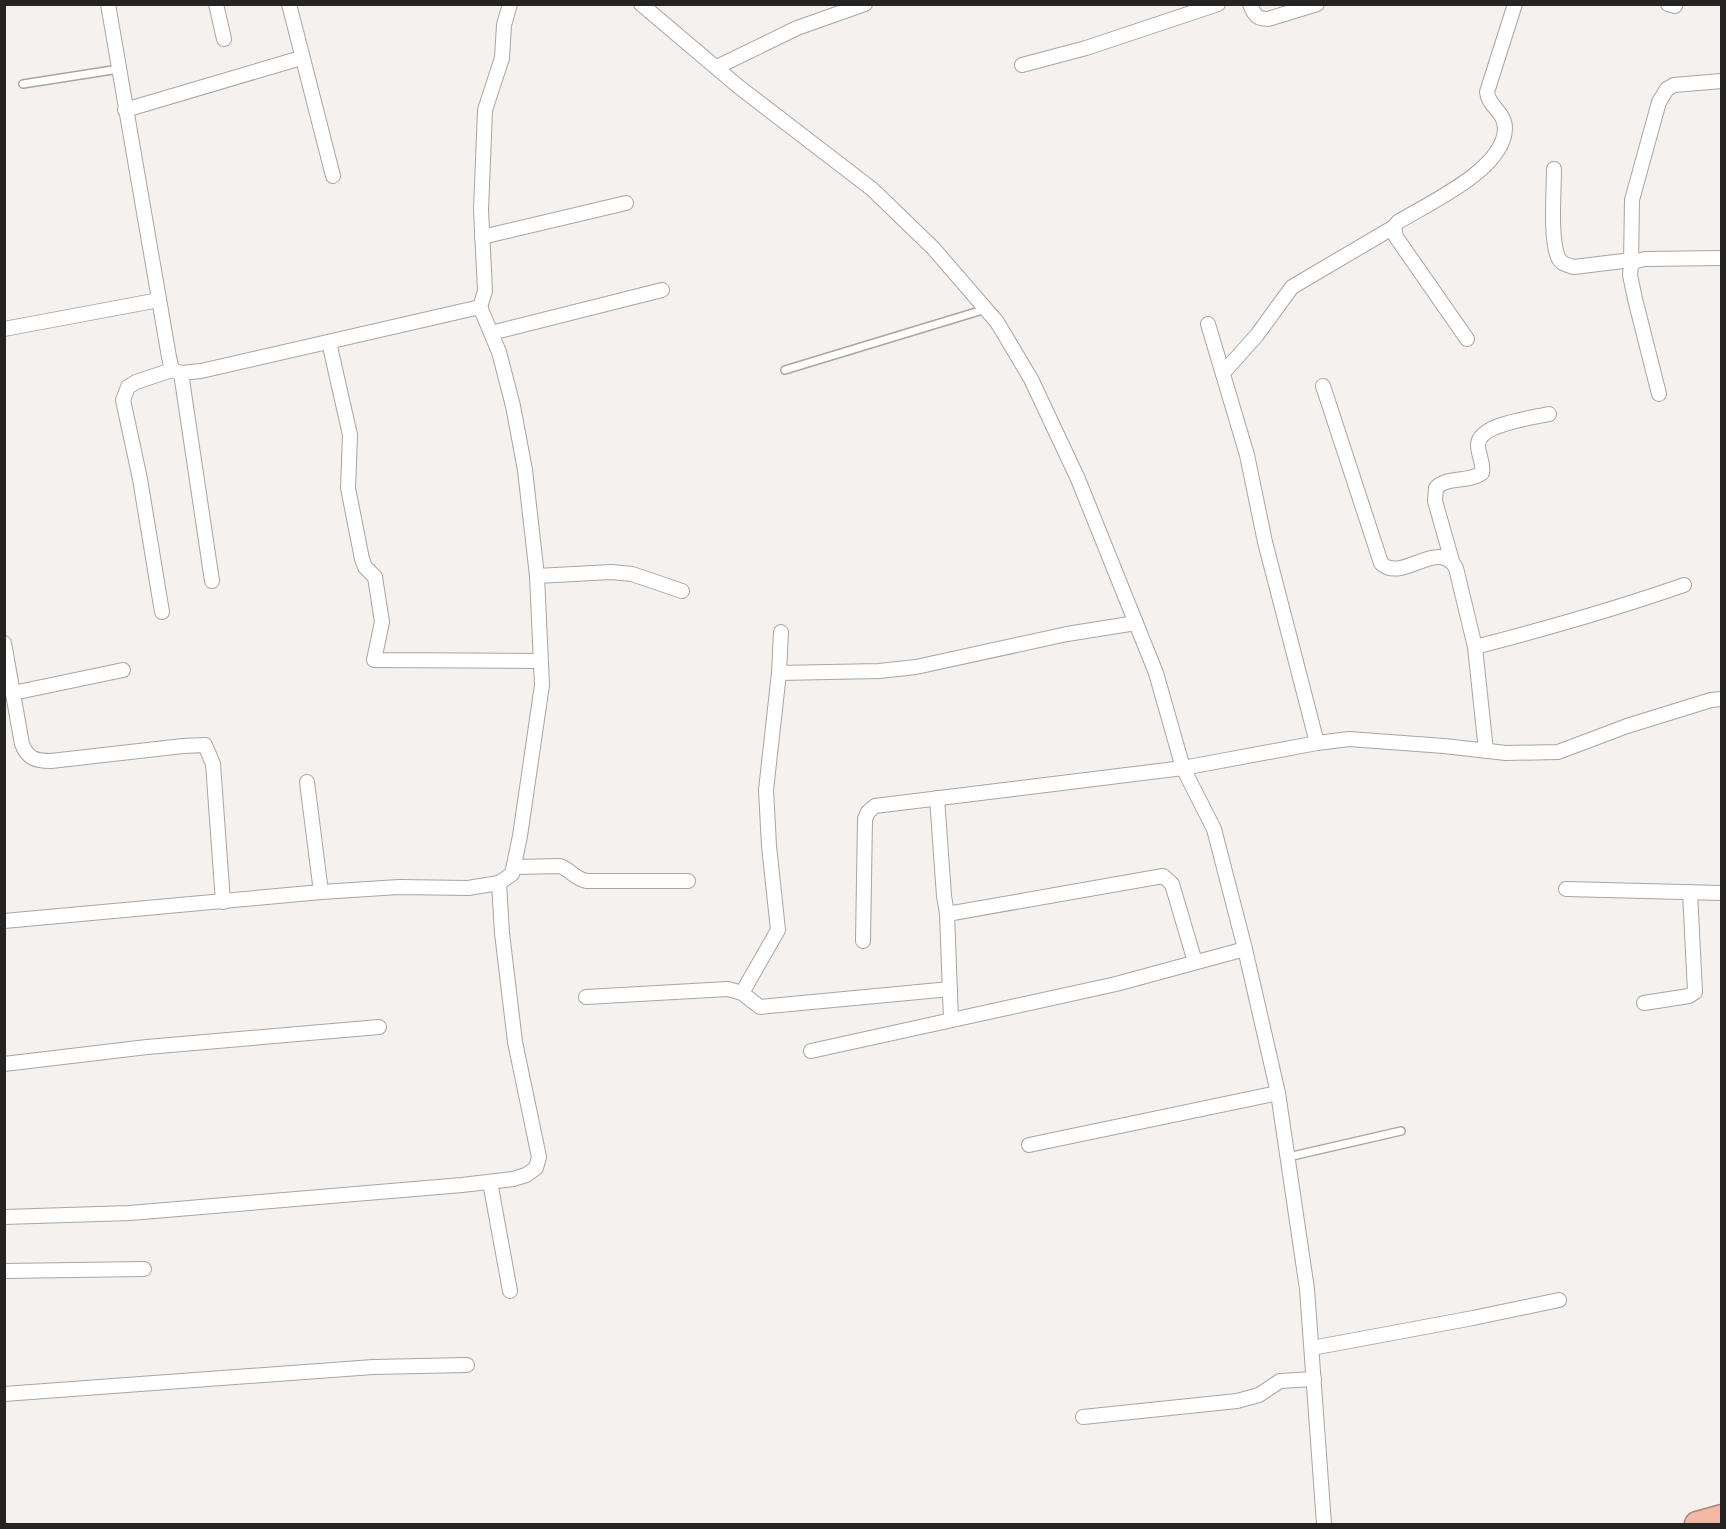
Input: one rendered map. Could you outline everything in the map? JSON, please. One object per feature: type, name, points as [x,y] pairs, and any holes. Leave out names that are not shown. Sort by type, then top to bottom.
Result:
[{"type":"highway","points":[[1697,1524],[1722,1517]]},
{"type":"street","points":[[108,4],[159,300],[177,371],[212,581]]},
{"type":"street","points":[[216,4],[224,39]]},
{"type":"street","points":[[289,4],[333,176]]},
{"type":"street","points":[[4,921],[321,892],[399,887],[468,888],[498,883],[508,878],[515,867],[542,685],[537,576],[525,470],[513,406],[499,352],[480,307],[485,291],[481,210],[485,110],[502,58],[504,25],[510,4]]},
{"type":"street","points":[[641,4],[739,87],[872,189],[933,248],[997,322],[1031,379],[1078,479],[1156,673],[1183,768],[1214,829],[1245,949],[1278,1093],[1307,1289],[1324,1524]]},
{"type":"street","points":[[717,67],[797,28],[865,4]]},
{"type":"street","points":[[1022,65],[1086,48],[1218,4]]},
{"type":"street","points":[[1250,4],[1255,15],[1262,19],[1269,19],[1317,4]]},
{"type":"street","points":[[1223,373],[1257,335],[1292,287],[1394,227],[1398,222],[1484,169],[1496,155],[1505,126],[1487,92],[1515,4]]},
{"type":"street","points":[[125,110],[301,58]]},
{"type":"street","points":[[1659,394],[1630,275],[1632,200],[1659,102],[1666,89],[1674,85],[1722,81]]},
{"type":"street","points":[[1554,169],[1554,237],[1558,256],[1566,265],[1574,267],[1645,259],[1722,258]]},
{"type":"street","points":[[482,237],[626,203]]},
{"type":"street","points":[[1394,227],[1396,237],[1467,339]]},
{"type":"street","points":[[491,333],[662,290]]},
{"type":"street","points":[[4,329],[159,300]]},
{"type":"street","points":[[162,612],[140,479],[123,400],[128,387],[136,382],[177,371],[329,342],[480,307]]},
{"type":"street","points":[[1208,324],[1247,454],[1268,553],[1317,743]]},
{"type":"street","points":[[329,342],[350,435],[348,488],[363,565],[373,574],[382,622],[374,660],[540,661]]},
{"type":"street","points":[[1323,386],[1381,563],[1386,568],[1395,569],[1440,557],[1452,561]]},
{"type":"street","points":[[1486,751],[1475,646],[1456,568],[1452,561],[1436,501],[1436,488],[1443,483],[1471,479],[1482,473],[1479,439],[1490,429],[1549,414]]},
{"type":"street","points":[[537,576],[611,572],[633,574],[682,591]]},
{"type":"street","points":[[1475,646],[1557,626],[1625,606],[1683,585]]},
{"type":"street","points":[[779,673],[879,671],[916,667],[1067,634],[1136,623]]},
{"type":"street","points":[[742,993],[778,930],[766,790],[779,673],[781,632]]},
{"type":"street","points":[[4,644],[22,744],[25,753],[32,759],[39,761],[205,745],[213,764],[224,902]]},
{"type":"street","points":[[13,693],[123,670]]},
{"type":"street","points":[[863,941],[865,828],[867,812],[875,806],[1183,768],[1349,739],[1506,753],[1558,752],[1627,726],[1711,700],[1722,699]]},
{"type":"street","points":[[307,782],[321,892]]},
{"type":"street","points":[[937,798],[947,914],[951,1020]]},
{"type":"street","points":[[515,867],[560,866],[566,868],[577,879],[587,881],[688,881]]},
{"type":"street","points":[[947,914],[1163,876],[1172,884],[1195,962]]},
{"type":"street","points":[[4,1217],[130,1213],[490,1182],[513,1179],[532,1172],[539,1157],[514,1042],[498,883]]},
{"type":"street","points":[[1566,889],[1722,893]]},
{"type":"street","points":[[1644,1004],[1689,996],[1695,992],[1690,892]]},
{"type":"street","points":[[811,1051],[1116,984],[1245,949]]},
{"type":"street","points":[[586,997],[718,988],[742,993],[760,1007],[950,989]]},
{"type":"street","points":[[4,1064],[147,1047],[380,1027]]},
{"type":"street","points":[[1029,1144],[1278,1093]]},
{"type":"street","points":[[490,1182],[510,1291]]},
{"type":"street","points":[[4,1272],[144,1269]]},
{"type":"street","points":[[1312,1348],[1558,1300]]},
{"type":"street","points":[[4,1394],[373,1367],[467,1365]]},
{"type":"street","points":[[1083,1417],[1237,1401],[1259,1395],[1280,1381],[1314,1379]]},
{"type":"lane","points":[[23,84],[118,69]]},
{"type":"lane","points":[[785,370],[986,309]]},
{"type":"lane","points":[[1288,1157],[1401,1131]]}]
